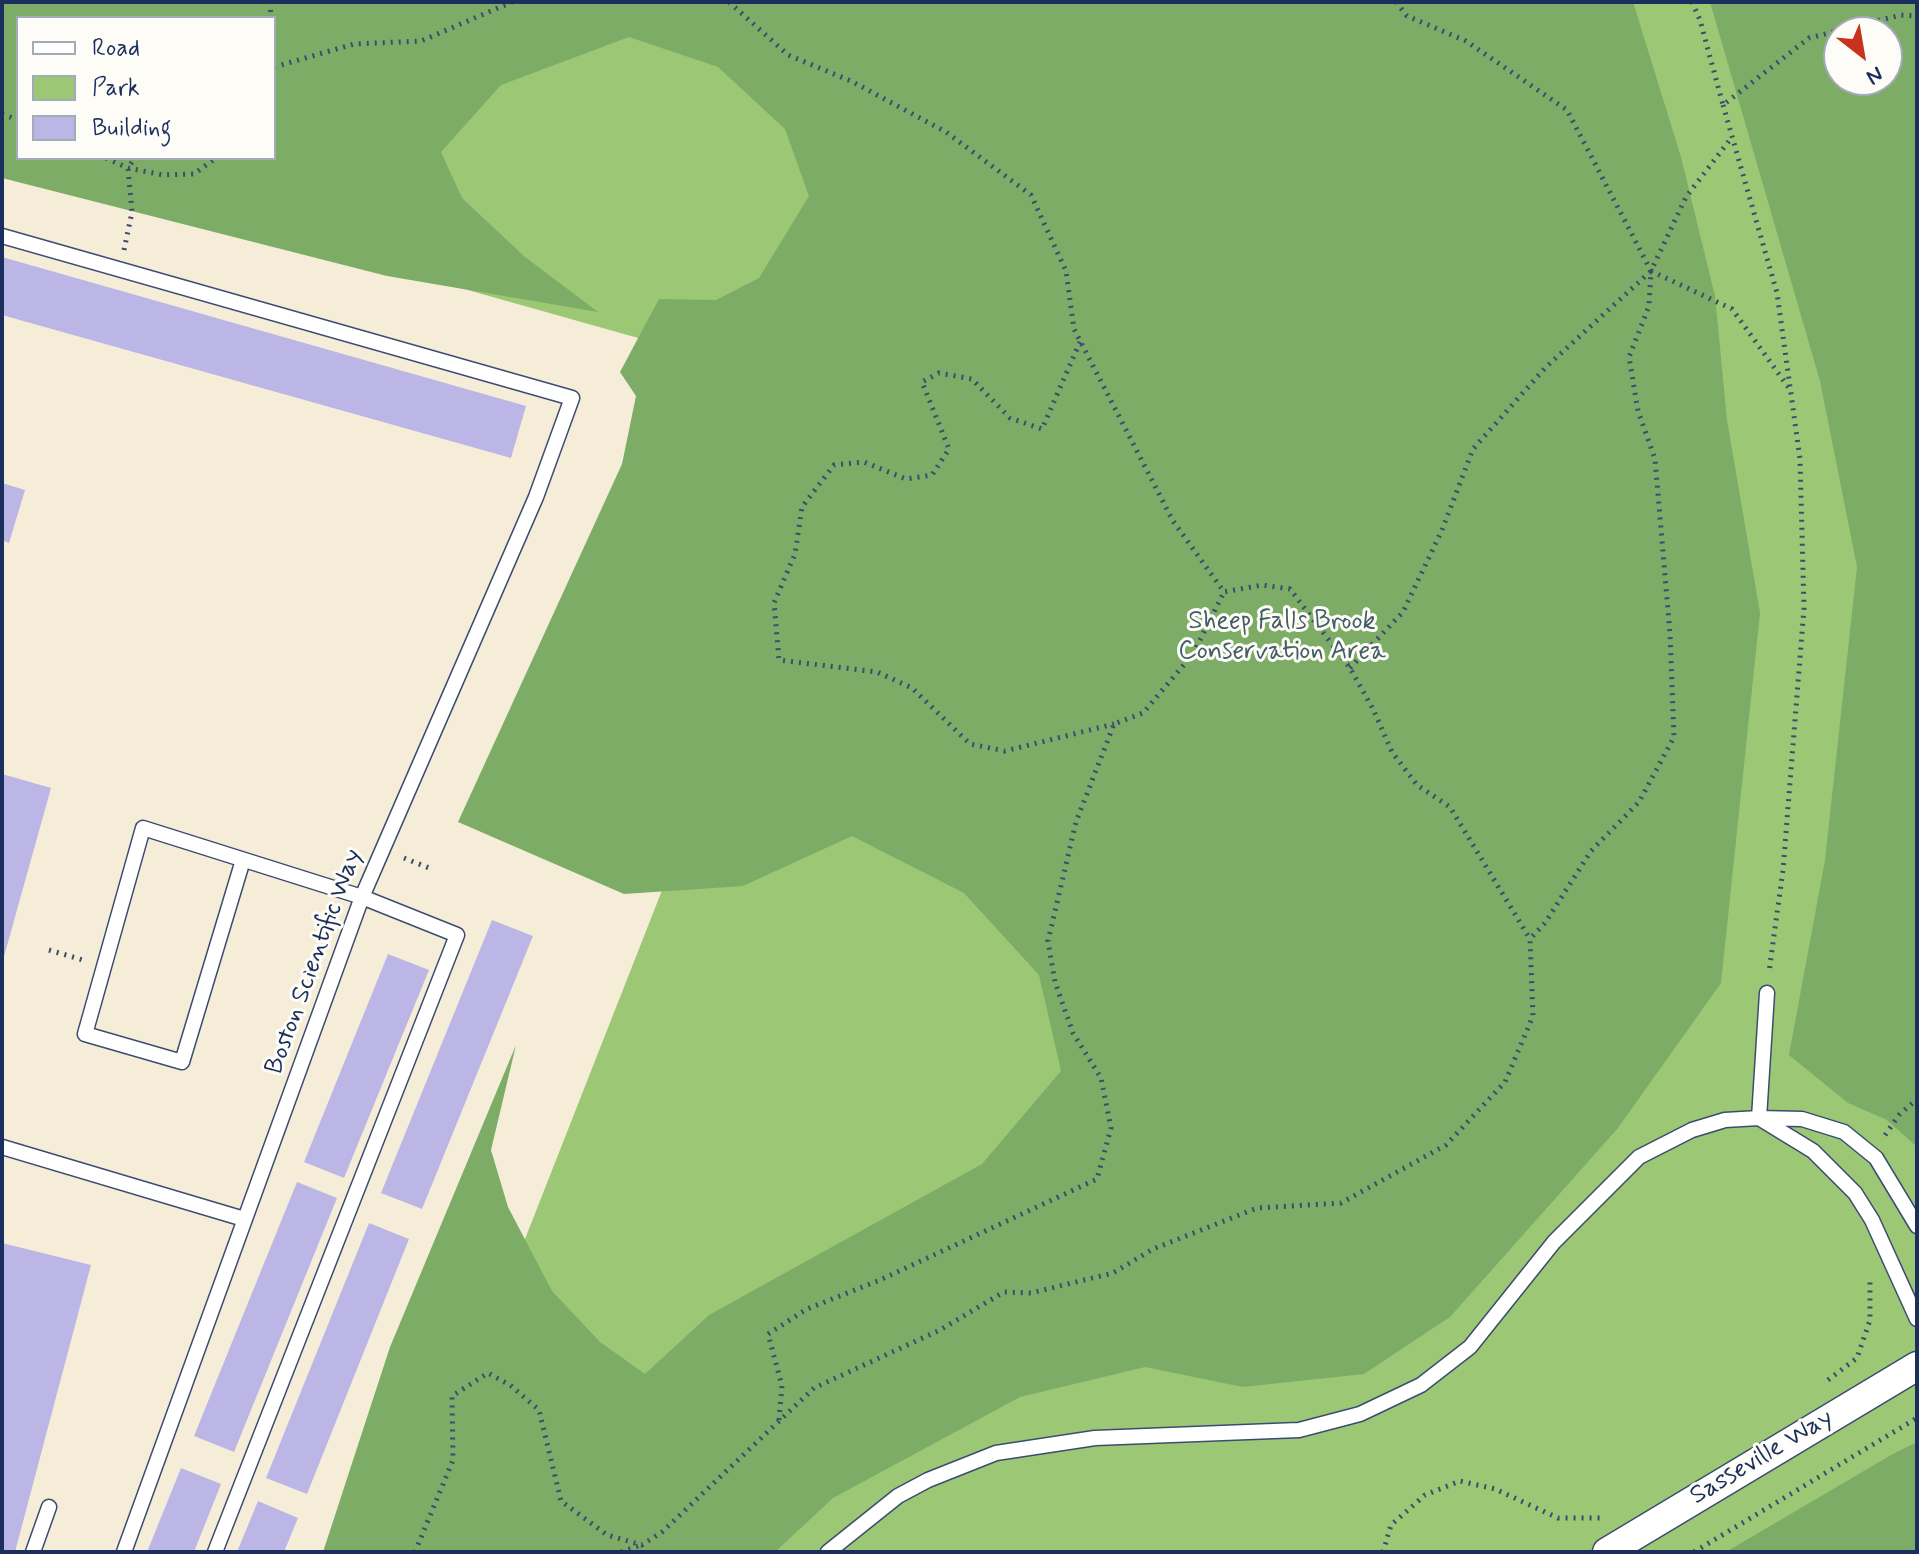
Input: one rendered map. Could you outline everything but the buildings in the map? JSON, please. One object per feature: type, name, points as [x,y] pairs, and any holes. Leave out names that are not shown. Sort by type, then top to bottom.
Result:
[{"type":"street","name":"Sasseville Way","points":[[1607,1552],[1917,1366]]},
{"type":"lane","points":[[2,236],[119,269]]},
{"type":"lane","name":"Boston Scientific Way","points":[[119,269],[572,398],[536,497],[362,897],[124,1552]]},
{"type":"lane","points":[[215,1552],[457,935],[362,897],[143,828],[85,1034],[182,1062],[243,860]]},
{"type":"lane","points":[[1759,1118],[1767,993]]},
{"type":"lane","points":[[1759,1118],[1813,1151],[1855,1193],[1872,1220],[1917,1319]]},
{"type":"lane","points":[[828,1552],[898,1496],[928,1480],[996,1453],[1095,1438],[1299,1430],[1331,1424],[1391,1402],[1421,1385],[1470,1347],[1554,1242],[1639,1157],[1692,1130],[1725,1120],[1759,1118],[1824,1123],[1844,1132],[1876,1158],[1917,1226]]},
{"type":"lane","points":[[2,1147],[244,1219]]},
{"type":"lane","points":[[33,1552],[49,1507]]},
{"type":"path","points":[[276,66],[354,44],[421,41],[512,2]]},
{"type":"path","points":[[729,2],[788,55],[851,81],[946,132],[1031,195],[1066,271],[1074,329],[1173,521],[1224,592]]},
{"type":"path","points":[[1396,2],[1407,16],[1466,41],[1567,110],[1651,271],[1732,309],[1790,389]]},
{"type":"path","points":[[1692,2],[1700,20],[1777,293],[1800,459],[1804,608],[1783,870],[1767,993]]},
{"type":"path","points":[[1723,105],[1809,38],[1901,15],[1917,16]]},
{"type":"path","points":[[1530,939],[1545,923],[1591,851],[1639,802],[1674,737],[1670,634],[1655,459],[1638,411],[1629,357],[1649,306],[1651,271],[1686,197],[1732,137]]},
{"type":"path","points":[[110,160],[128,168],[163,175],[194,174],[213,160]]},
{"type":"path","points":[[119,269],[132,212],[128,168],[134,160]]},
{"type":"path","points":[[1350,668],[1403,612],[1442,530],[1473,449],[1546,367],[1651,271]]},
{"type":"path","points":[[1081,341],[1042,429],[1010,418],[972,379],[939,373],[922,382],[949,449],[932,475],[906,479],[864,462],[834,465],[802,507],[795,554],[774,603],[779,660],[877,672],[912,688],[970,744],[1005,751],[1114,724],[1143,713],[1193,654],[1224,592]]},
{"type":"path","points":[[621,1552],[642,1545],[662,1532],[814,1388],[940,1330],[1004,1292],[1031,1293],[1113,1273],[1153,1249],[1257,1208],[1341,1203],[1446,1145],[1505,1082],[1533,1016],[1530,939],[1450,807],[1417,785],[1392,752],[1350,668],[1290,589],[1262,585],[1224,592]]},
{"type":"path","points":[[779,1421],[782,1386],[768,1334],[807,1309],[908,1267],[1097,1179],[1111,1128],[1101,1078],[1073,1033],[1055,982],[1048,941],[1076,822],[1114,724]]},
{"type":"path","points":[[49,950],[104,967]]},
{"type":"path","points":[[1876,1158],[1886,1133],[1917,1099]]},
{"type":"path","points":[[1820,1386],[1857,1358],[1870,1320],[1871,1282],[1865,1269]]},
{"type":"path","points":[[415,1552],[453,1460],[452,1396],[488,1373],[510,1385],[539,1410],[561,1501],[607,1535],[642,1545]]},
{"type":"path","points":[[1694,1552],[1917,1418]]},
{"type":"path","points":[[1383,1552],[1391,1525],[1425,1495],[1460,1481],[1495,1489],[1558,1518],[1598,1520],[1611,1512]]},
{"type":"green space","name":"Sheep Falls Brook Conservation Area","points":[[2,2],[1917,2],[1917,1520],[1865,1552],[402,1552],[681,842],[688,352],[2,159]]},
{"type":"green space","name":"Sheep Falls Brook Conservation Area","points":[[2,2],[1633,2],[1681,157],[1715,296],[1727,420],[1760,613],[1721,983],[1618,1128],[1450,1317],[1364,1374],[1243,1387],[1145,1367],[1020,1397],[833,1498],[775,1552],[323,1552],[390,1347],[516,1045],[491,1150],[508,1207],[552,1291],[600,1342],[645,1374],[709,1315],[982,1164],[1061,1071],[1039,975],[964,893],[852,836],[743,886],[624,894],[458,822],[622,464],[636,396],[620,372],[659,299],[716,300],[759,278],[809,196],[785,129],[718,67],[629,37],[501,85],[441,152],[462,198],[525,257],[598,312],[387,276],[2,178]]},
{"type":"green space","points":[[1710,2],[1917,2],[1917,1147],[1887,1120],[1848,1103],[1789,1055],[1825,860],[1857,567],[1820,381]]},
{"type":"green space","points":[[1917,1442],[1917,1552],[1726,1552],[1891,1455]]}]
